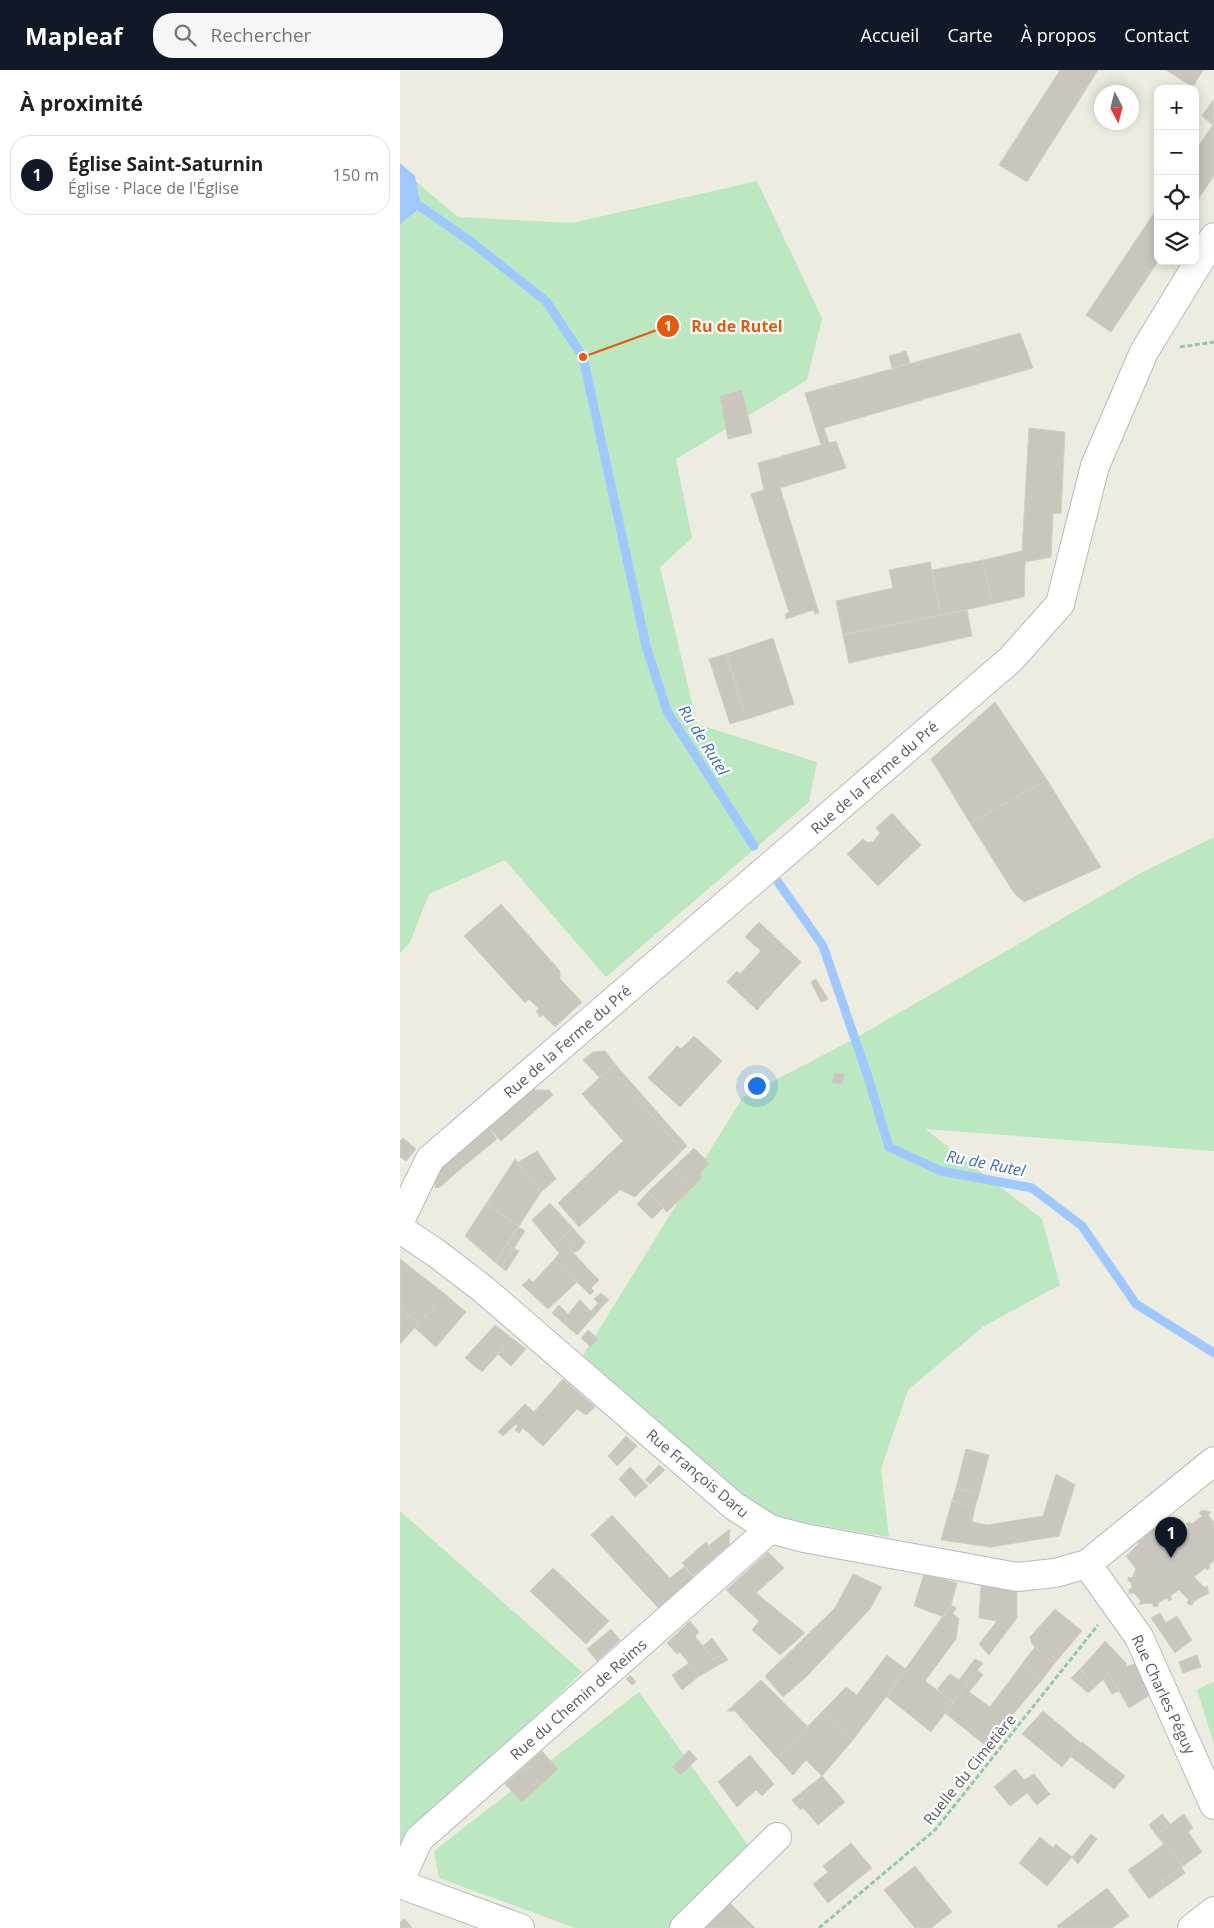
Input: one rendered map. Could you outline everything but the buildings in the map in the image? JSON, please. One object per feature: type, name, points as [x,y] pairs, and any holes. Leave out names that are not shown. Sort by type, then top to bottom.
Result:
[{"type":"street","name":"Rue de la Ferme du Pré","points":[[400,1221],[430,1159],[1011,659],[1060,604],[1095,466],[1144,352],[1214,237]]},
{"type":"street","name":"Rue François Daru","points":[[400,1229],[436,1253],[483,1289],[734,1506],[770,1529],[804,1538],[1017,1577],[1055,1573],[1088,1564]]},
{"type":"street","points":[[1088,1564],[1214,1461]]},
{"type":"street","name":"Rue du Chemin de Reims","points":[[400,1880],[418,1839],[770,1529]]},
{"type":"street","name":"Rue Charles Péguy","points":[[1088,1564],[1139,1637],[1214,1805]]},
{"type":"street","points":[[684,1928],[776,1838]]},
{"type":"street","points":[[400,1884],[520,1928]]},
{"type":"street","points":[[1192,1928],[1214,1910]]},
{"type":"path","name":"Ruelle du Cimetière","points":[[818,1928],[935,1830],[1115,1603]]},
{"type":"green space","points":[[400,168],[458,217],[572,223],[757,181],[822,318],[807,380],[676,459],[692,538],[660,567],[697,724],[817,762],[809,802],[606,977],[505,860],[429,894],[410,942],[400,953]]},
{"type":"green space","points":[[1214,837],[1214,1151],[925,1129],[1042,1219],[1060,1285],[984,1326],[908,1390],[881,1469],[889,1537],[771,1517],[732,1489],[582,1357],[743,1097],[854,1039],[1141,873]]},
{"type":"green space","points":[[400,1511],[582,1672],[400,1848]]},
{"type":"green space","points":[[1214,1681],[1214,1744],[1197,1690]]},
{"type":"green space","points":[[639,1692],[753,1852],[672,1928],[575,1928],[439,1878],[434,1851]]},
{"type":"water","points":[[400,163],[415,176],[421,207],[400,224]]},
{"type":"waterway","name":"Ru de Rutel","points":[[400,196],[421,207],[470,241],[546,301],[583,357],[646,646],[667,711],[754,846]]},
{"type":"waterway","name":"Ru de Rutel","points":[[778,882],[823,946],[867,1074],[889,1147],[941,1171],[1032,1188],[1082,1226],[1136,1304],[1214,1353]]},
{"type":"place","name":"Ru de Rutel","points":[[583,357]]},
{"type":"place","name":"Église Saint-Saturnin","points":[[1171,1558]]}]
